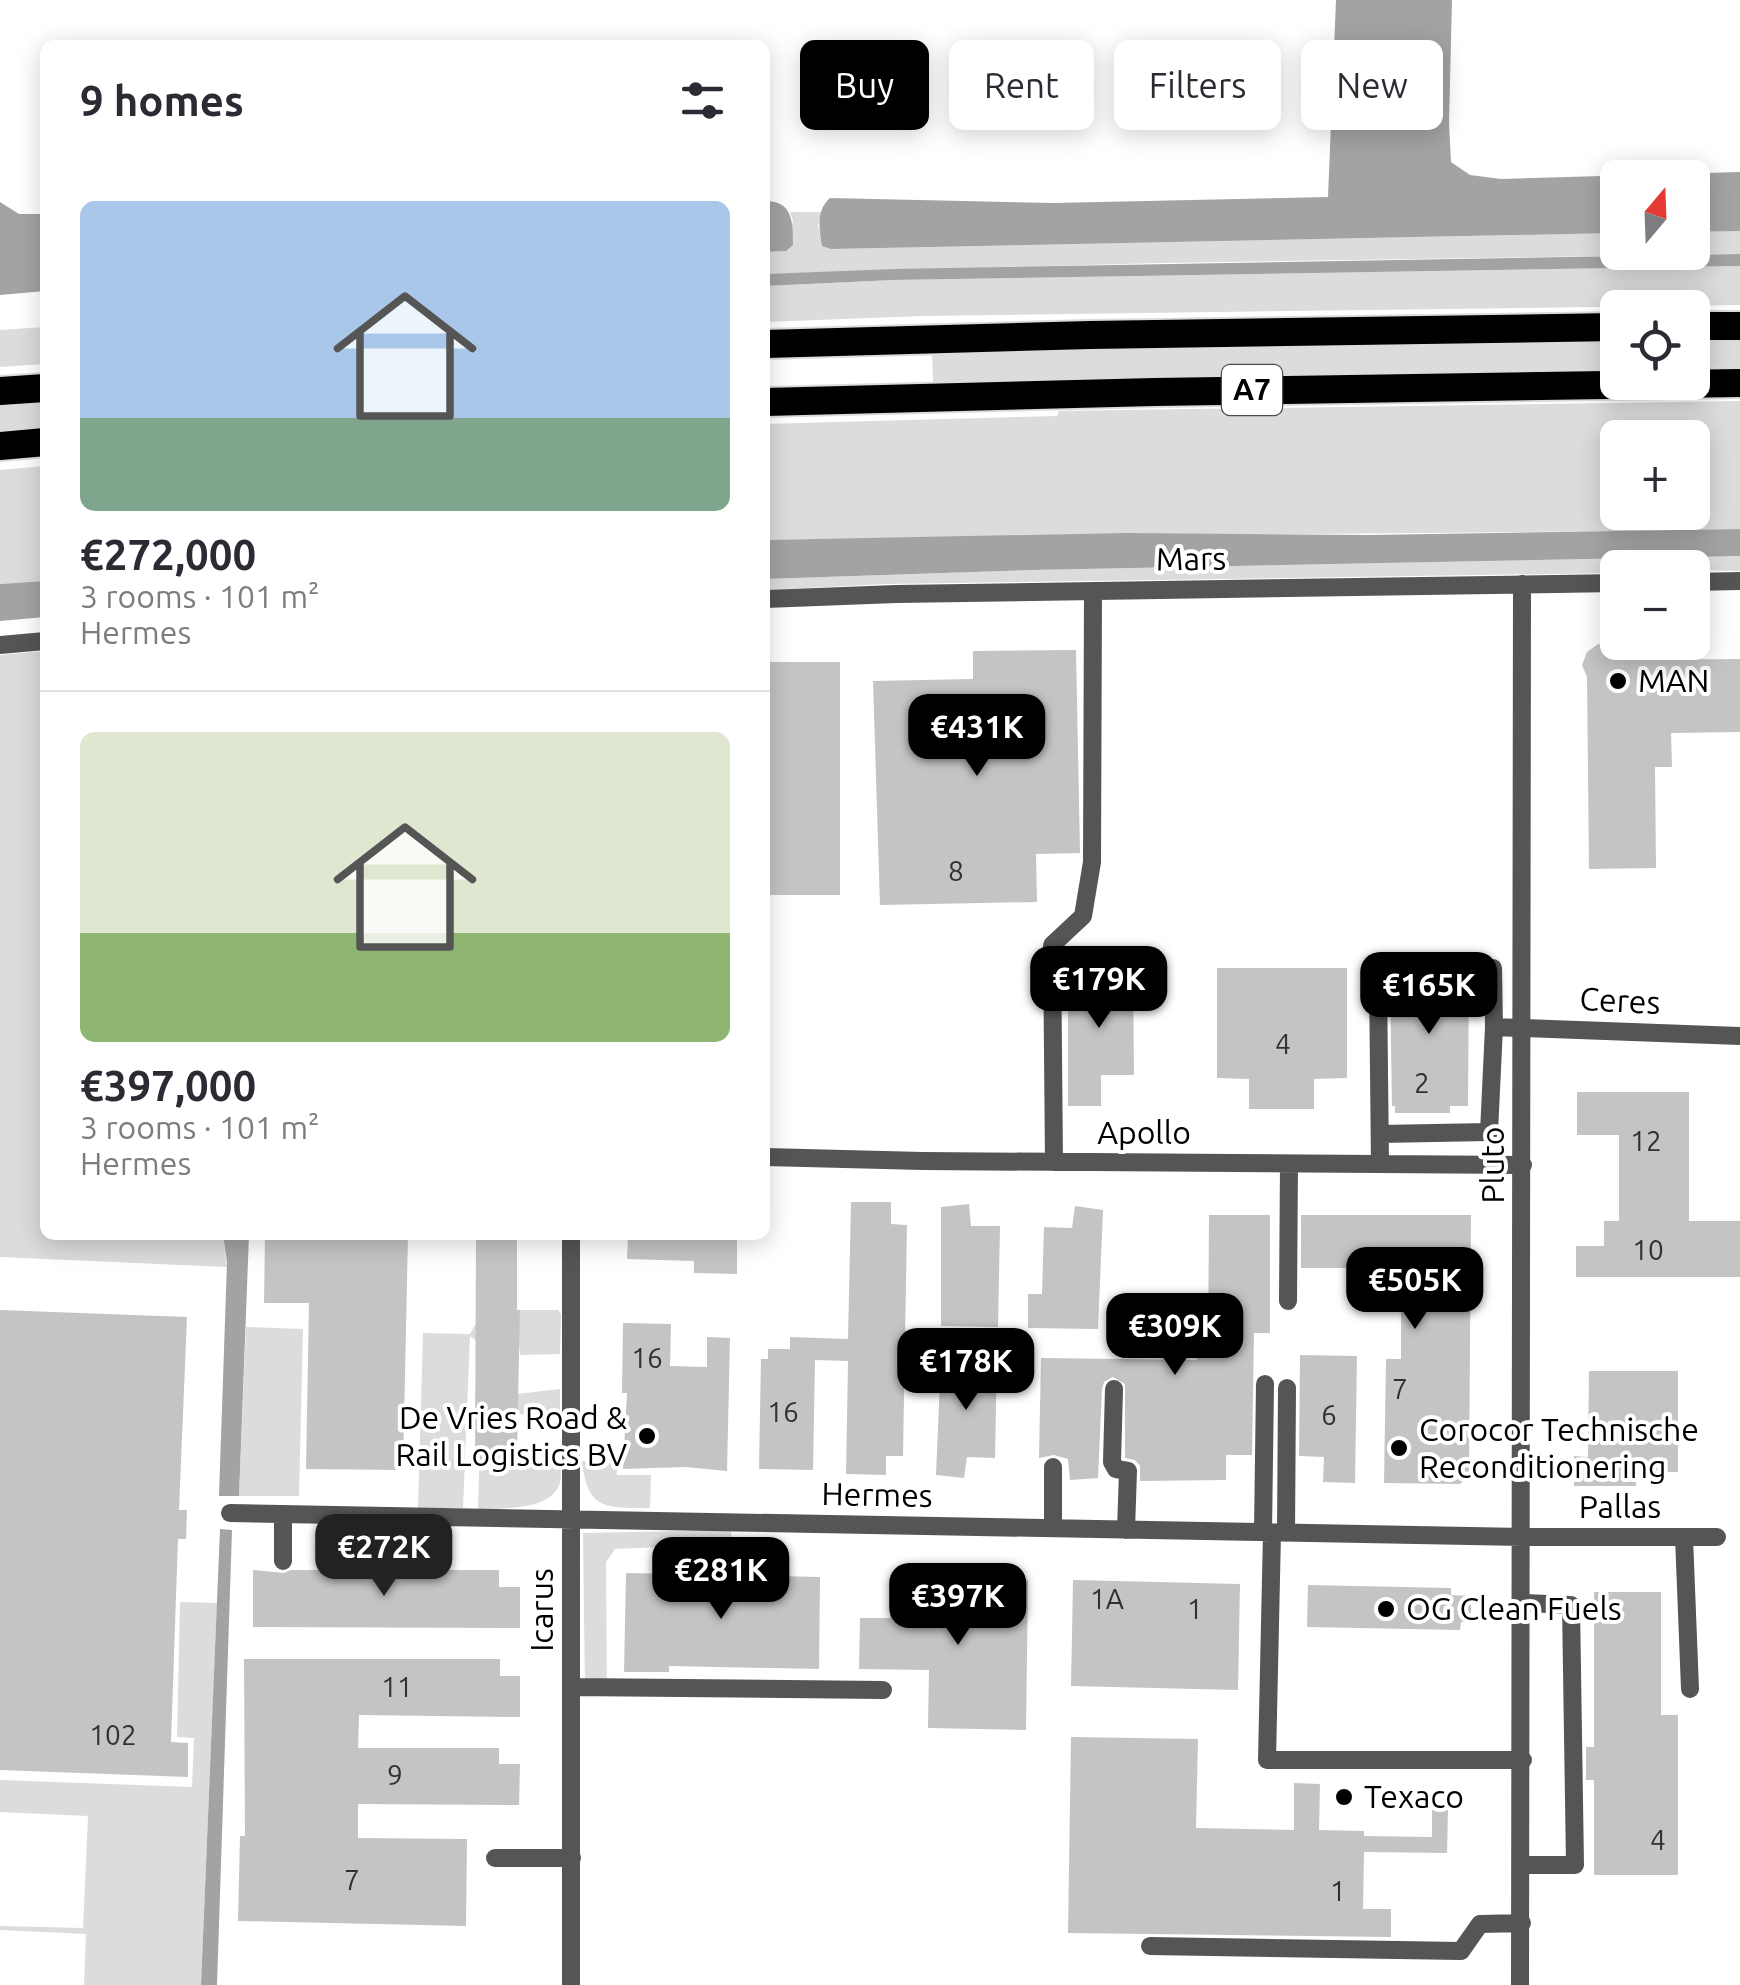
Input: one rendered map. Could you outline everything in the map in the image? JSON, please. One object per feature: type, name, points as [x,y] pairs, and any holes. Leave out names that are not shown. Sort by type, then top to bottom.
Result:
[{"type":"highway","points":[[1710,326],[1740,326]]},
{"type":"highway","name":"A7","points":[[770,344],[1129,334],[1600,328]]},
{"type":"highway","name":"A7","points":[[770,402],[1740,383]]},
{"type":"highway","points":[[0,391],[40,388]]},
{"type":"highway","points":[[0,446],[40,442]]},
{"type":"street","points":[[1710,582],[1740,581]]},
{"type":"street","name":"Mars","points":[[770,599],[1600,583]]},
{"type":"street","name":"Pluto","points":[[1520,1985],[1522,584]]},
{"type":"street","points":[[1054,1162],[1052,945],[1083,916],[1092,862],[1093,591]]},
{"type":"street","points":[[0,645],[40,641]]},
{"type":"street","points":[[1380,1134],[1489,1132],[1494,1026],[1492,968]]},
{"type":"street","points":[[1378,980],[1380,1164]]},
{"type":"street","name":"Ceres","points":[[1494,1026],[1740,1036]]},
{"type":"street","name":"Apollo","points":[[770,1157],[1523,1165]]},
{"type":"street","points":[[1288,1301],[1289,1164]]},
{"type":"street","name":"Icarus","points":[[571,1240],[572,1985]]},
{"type":"street","points":[[1265,1384],[1274,1533]]},
{"type":"street","points":[[1287,1388],[1274,1533],[1267,1760],[1522,1760]]},
{"type":"street","points":[[1114,1389],[1112,1462],[1116,1468],[1128,1471],[1126,1530]]},
{"type":"street","points":[[1052,1467],[1053,1528]]},
{"type":"street","name":"Hermes","points":[[230,1513],[1523,1537]]},
{"type":"street","points":[[283,1562],[284,1514]]},
{"type":"street","name":"Pallas","points":[[1523,1537],[1717,1536]]},
{"type":"street","points":[[1684,1537],[1690,1689]]},
{"type":"street","points":[[1522,1865],[1575,1865],[1571,1605],[1523,1602]]},
{"type":"street","points":[[572,1686],[884,1690]]},
{"type":"street","points":[[495,1858],[572,1858]]},
{"type":"street","points":[[1150,1946],[1461,1951],[1480,1924],[1522,1923]]},
{"type":"shaded area","points":[[1336,0],[1452,0],[1451,162],[1470,175],[1501,179],[1600,176],[1600,233],[831,249],[822,246],[821,214],[830,198],[1054,203],[1328,197],[1331,130],[1443,130],[1443,40],[1334,40]]},
{"type":"shaded area","points":[[1740,172],[1740,231],[1710,232],[1710,173]]},
{"type":"shaded area","points":[[0,202],[19,214],[40,214],[40,291],[0,295]]},
{"type":"shaded area","points":[[770,202],[781,205],[789,214],[793,245],[786,251],[770,252]]},
{"type":"shaded area","points":[[790,212],[822,212],[818,225],[822,245],[831,249],[1600,233],[1600,256],[770,274],[770,252],[785,251],[793,221]]},
{"type":"shaded area","points":[[1740,231],[1740,254],[1710,254],[1710,232]]},
{"type":"shaded area","points":[[1740,254],[1740,266],[1710,266],[1710,255]]},
{"type":"shaded area","points":[[1600,256],[1600,268],[893,280],[770,286],[770,274]]},
{"type":"shaded area","points":[[1710,266],[1740,266],[1740,305],[1710,305],[1710,290],[1600,290],[1600,307],[922,316],[770,322],[770,286],[893,280],[1600,268],[1710,270]]},
{"type":"shaded area","points":[[40,327],[40,364],[0,367],[0,330]]},
{"type":"shaded area","points":[[1740,336],[1740,367],[1710,368],[1710,337]]},
{"type":"shaded area","points":[[1600,338],[1600,369],[933,382],[932,352]]},
{"type":"shaded area","points":[[40,397],[40,431],[0,435],[0,401]]},
{"type":"shaded area","points":[[1740,401],[1740,529],[1710,529],[1710,420],[1600,420],[1600,530],[1651,530],[770,540],[770,424],[1057,416],[1059,411]]},
{"type":"shaded area","points":[[40,466],[40,581],[0,584],[0,470]]},
{"type":"shaded area","points":[[1740,529],[1740,556],[1710,557],[1710,550],[1600,550],[1600,559],[770,579],[770,540],[1127,533],[1369,535]]},
{"type":"shaded area","points":[[1740,556],[1740,571],[1710,570],[1710,557]]},
{"type":"shaded area","points":[[1600,559],[1600,573],[887,584],[770,590],[770,579]]},
{"type":"shaded area","points":[[40,581],[40,617],[0,621],[0,584]]},
{"type":"shaded area","points":[[40,651],[40,1240],[224,1240],[227,1267],[0,1257],[0,655]]},
{"type":"shaded area","points":[[224,1240],[249,1240],[239,1496],[219,1496],[227,1262]]},
{"type":"shaded area","points":[[520,1310],[558,1310],[560,1354],[520,1355],[519,1341],[475,1340],[470,1336],[463,1508],[418,1508],[423,1333],[470,1334],[475,1325],[519,1324]]},
{"type":"shaded area","points":[[246,1327],[303,1329],[299,1496],[239,1496]]},
{"type":"shaded area","points":[[560,1389],[560,1418],[517,1414],[516,1409],[475,1409],[475,1394]]},
{"type":"shaded area","points":[[582,1461],[616,1463],[617,1475],[651,1475],[650,1508],[622,1508],[594,1498]]},
{"type":"shaded area","points":[[559,1462],[561,1478],[547,1499],[521,1507],[478,1509],[479,1471]]},
{"type":"shaded area","points":[[220,1529],[232,1530],[217,1985],[201,1985]]},
{"type":"shaded area","points":[[731,1530],[732,1544],[615,1549],[606,1562],[607,1693],[585,1692],[583,1533]]},
{"type":"shaded area","points":[[180,1602],[217,1603],[201,1985],[84,1985],[86,1934],[0,1930],[0,1926],[83,1928],[88,1816],[0,1812],[0,1780],[192,1787],[194,1738],[177,1737]]},
{"type":"building","points":[[1598,644],[1600,660],[1740,659],[1740,732],[1671,733],[1672,767],[1655,767],[1656,868],[1589,869],[1587,677],[1582,665],[1587,652]]},
{"type":"building","points":[[1076,650],[1080,853],[1036,854],[1037,902],[880,905],[873,681],[973,679],[973,651]]},
{"type":"building","points":[[770,662],[840,662],[840,895],[770,895]]},
{"type":"building","points":[[1384,965],[1469,965],[1468,1106],[1450,1106],[1450,1113],[1395,1113],[1390,979]]},
{"type":"building","points":[[1217,968],[1347,968],[1347,1078],[1314,1079],[1314,1109],[1249,1109],[1249,1079],[1217,1078]]},
{"type":"building","points":[[1068,969],[1133,969],[1134,1075],[1101,1075],[1101,1106],[1068,1106]]},
{"type":"building","points":[[1577,1092],[1689,1092],[1689,1221],[1740,1221],[1740,1277],[1576,1277],[1576,1246],[1604,1246],[1604,1221],[1619,1221],[1619,1135],[1577,1135]]},
{"type":"building","points":[[851,1202],[891,1202],[891,1224],[907,1225],[903,1456],[886,1456],[886,1475],[846,1474],[848,1361],[815,1360],[813,1470],[759,1469],[761,1359],[768,1359],[768,1349],[790,1349],[790,1337],[848,1339]]},
{"type":"building","points":[[969,1204],[971,1226],[1000,1226],[998,1327],[941,1326],[941,1207]]},
{"type":"building","points":[[1075,1206],[1103,1210],[1098,1329],[1028,1328],[1028,1294],[1042,1294],[1044,1227],[1072,1228]]},
{"type":"building","points":[[1209,1215],[1270,1215],[1270,1333],[1254,1333],[1252,1455],[1226,1455],[1226,1480],[1140,1481],[1140,1466],[1125,1458],[1125,1384],[1113,1377],[1104,1382],[1102,1389],[1098,1478],[1070,1480],[1068,1459],[1054,1455],[1039,1458],[1041,1358],[1197,1360],[1197,1353],[1208,1353]]},
{"type":"building","points":[[1301,1215],[1471,1215],[1469,1476],[1460,1484],[1384,1483],[1386,1359],[1401,1359],[1401,1268],[1301,1268]]},
{"type":"building","points":[[265,1240],[408,1240],[403,1470],[306,1469],[309,1303],[264,1303]]},
{"type":"building","points":[[476,1240],[517,1240],[520,1466],[475,1463]]},
{"type":"building","points":[[628,1240],[737,1240],[737,1274],[694,1273],[694,1261],[627,1259]]},
{"type":"building","points":[[0,1310],[187,1317],[179,1510],[187,1510],[186,1539],[178,1539],[171,1742],[188,1743],[188,1777],[0,1770]]},
{"type":"building","points":[[623,1323],[671,1324],[670,1366],[707,1367],[707,1337],[730,1338],[727,1471],[685,1467],[623,1469],[627,1393],[622,1393]]},
{"type":"building","points":[[1300,1355],[1357,1356],[1355,1483],[1323,1482],[1324,1457],[1299,1456]]},
{"type":"building","points":[[941,1356],[997,1357],[995,1458],[967,1457],[964,1478],[936,1475]]},
{"type":"building","points":[[1589,1371],[1678,1371],[1678,1472],[1637,1472],[1636,1486],[1574,1486],[1574,1456],[1588,1457]]},
{"type":"building","points":[[253,1570],[499,1570],[499,1587],[520,1587],[520,1628],[253,1627]]},
{"type":"building","points":[[626,1573],[820,1577],[819,1669],[669,1666],[669,1672],[624,1672]]},
{"type":"building","points":[[890,1578],[1028,1580],[1026,1730],[928,1728],[929,1670],[859,1669],[860,1618],[890,1618]]},
{"type":"building","points":[[1073,1580],[1240,1584],[1238,1690],[1071,1686]]},
{"type":"building","points":[[1308,1585],[1451,1588],[1451,1595],[1471,1596],[1471,1622],[1461,1622],[1460,1630],[1307,1627]]},
{"type":"building","points":[[1594,1592],[1661,1592],[1661,1715],[1678,1715],[1678,1875],[1594,1875],[1594,1780],[1586,1780],[1586,1747],[1594,1747]]},
{"type":"building","points":[[244,1659],[500,1659],[500,1676],[520,1676],[520,1717],[359,1715],[358,1748],[499,1748],[499,1764],[520,1764],[519,1805],[358,1804],[358,1838],[467,1839],[466,1926],[238,1921],[240,1836],[245,1836]]},
{"type":"building","points":[[1071,1737],[1198,1739],[1196,1828],[1294,1830],[1294,1783],[1320,1784],[1319,1830],[1364,1831],[1364,1836],[1432,1837],[1432,1810],[1448,1810],[1447,1853],[1364,1852],[1363,1909],[1391,1909],[1391,1937],[1068,1933]]},
{"type":"place","name":"MAN","points":[[1618,681]]},
{"type":"place","name":"De Vries Road & Rail Logistics BV","points":[[647,1436]]},
{"type":"place","name":"Corocor Technische Reconditionering","points":[[1399,1448]]},
{"type":"place","name":"OG Clean Fuels","points":[[1386,1609]]},
{"type":"place","name":"Texaco","points":[[1344,1797]]}]
